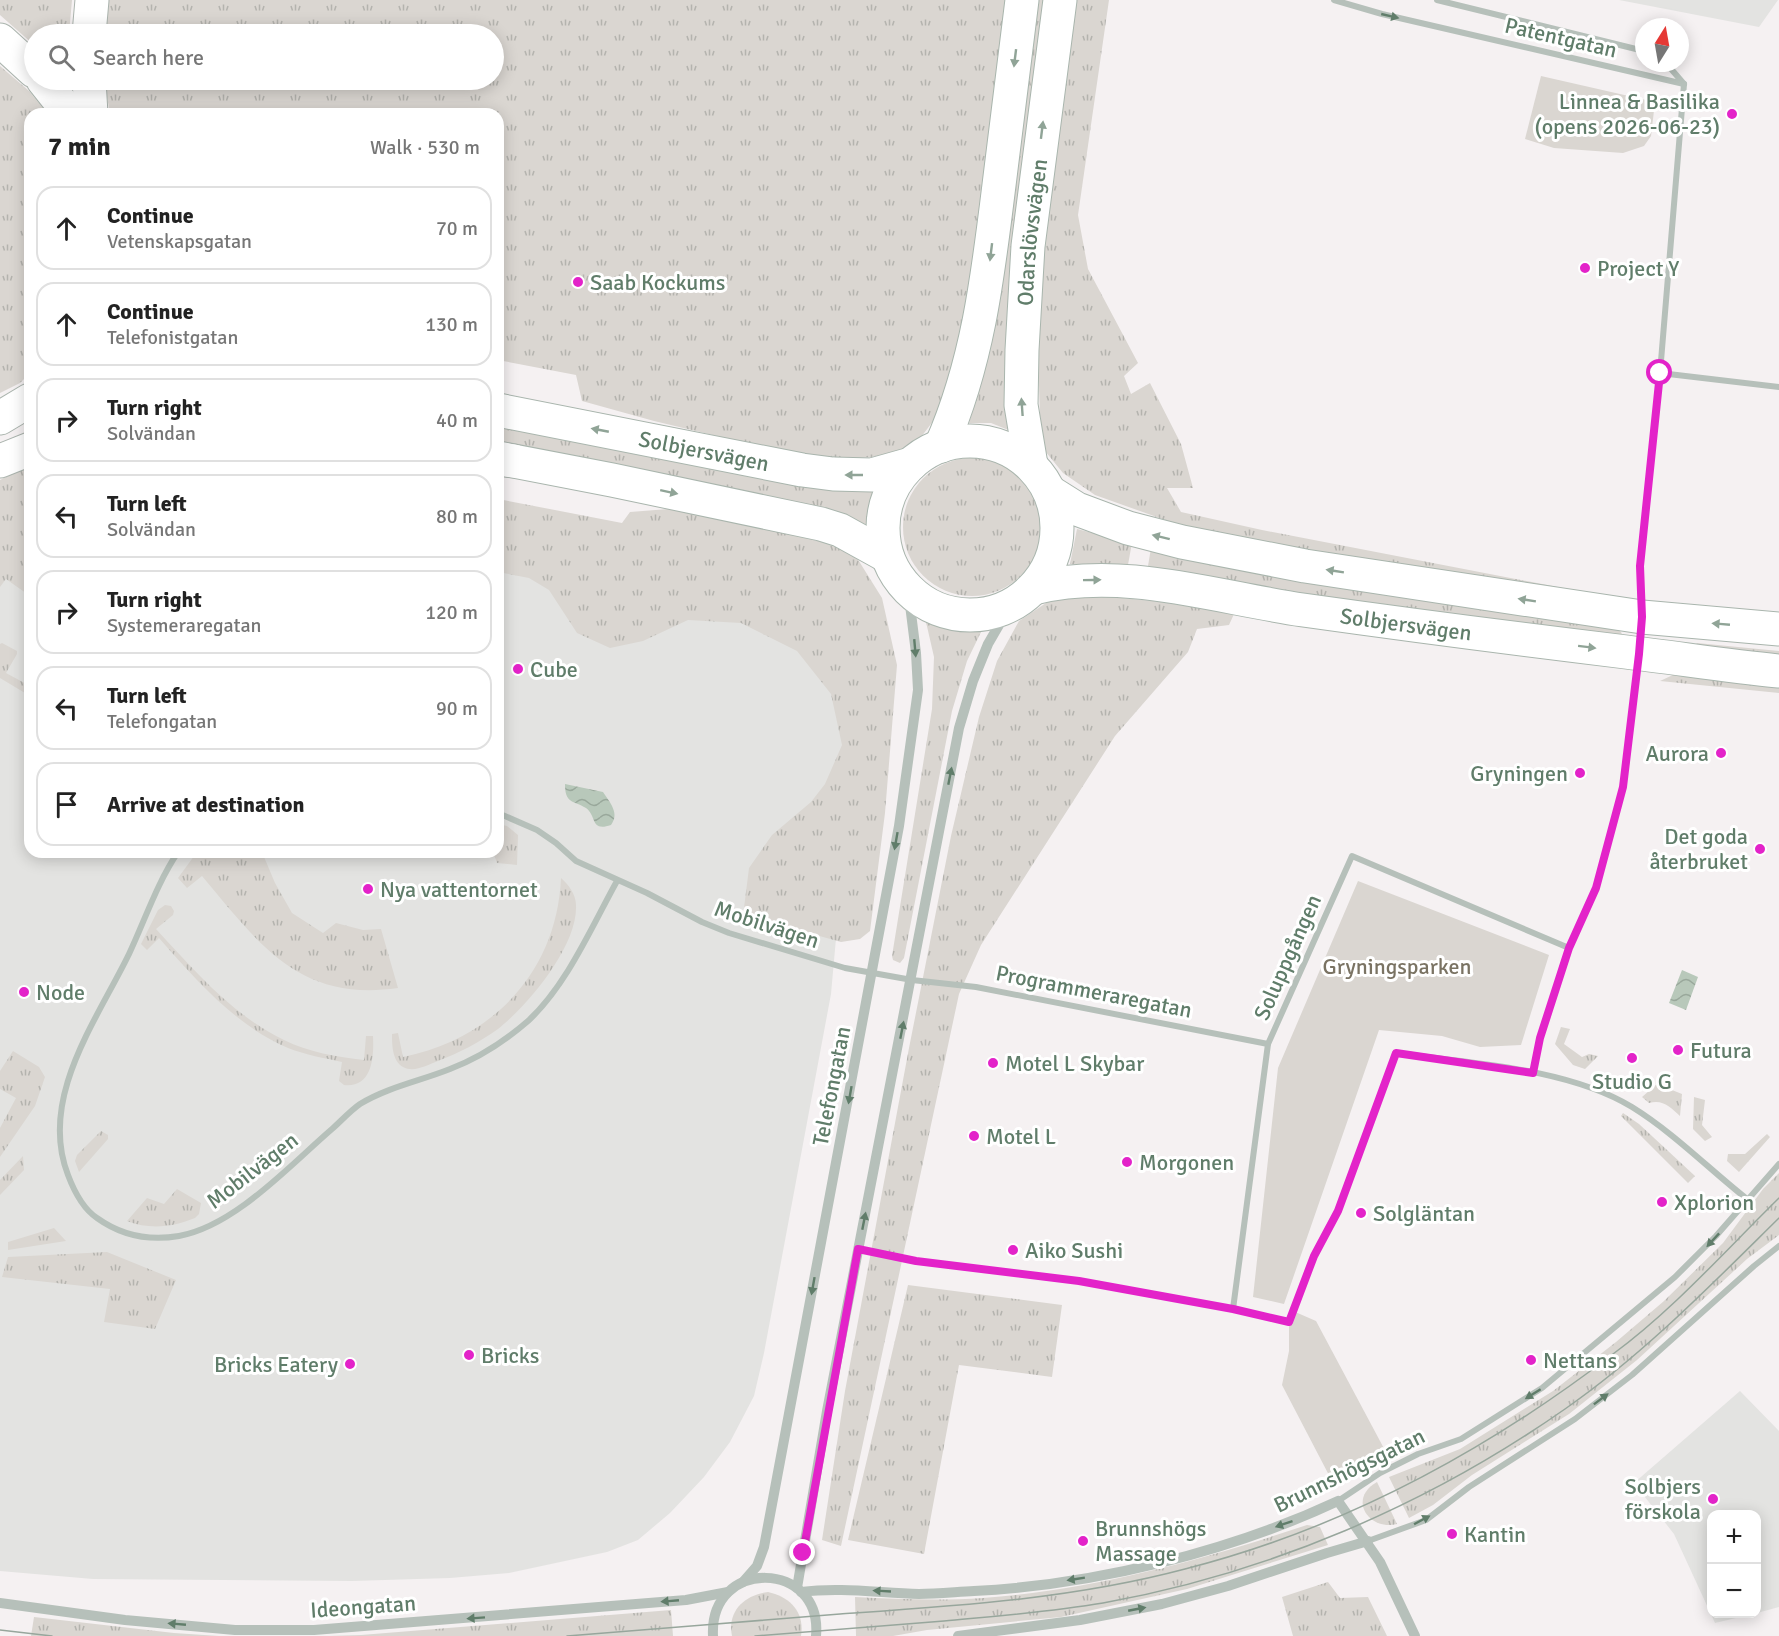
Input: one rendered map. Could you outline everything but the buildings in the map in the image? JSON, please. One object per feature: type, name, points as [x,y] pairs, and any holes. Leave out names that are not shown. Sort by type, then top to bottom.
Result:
[{"type":"main road","points":[[90,24],[92,0]]},
{"type":"main road","name":"Odarslövsvägen","points":[[941,446],[961,396],[970,365],[986,285],[1023,0]]},
{"type":"main road","name":"Odarslövsvägen","points":[[1031,465],[1021,405],[1027,258],[1059,0]]},
{"type":"main road","points":[[0,40],[24,62]]},
{"type":"main road","points":[[51,90],[65,108]]},
{"type":"main road","points":[[90,90],[91,108]]},
{"type":"main road","name":"Solbjersvägen","points":[[504,411],[802,470],[833,474],[872,474],[911,464]]},
{"type":"main road","points":[[960,441],[988,443],[1016,453],[1042,477],[1050,492],[1058,520],[1055,550],[1043,577],[1022,597],[989,613],[968,615],[946,612],[926,603],[908,590],[892,568],[887,556],[883,536],[888,497],[898,479],[911,464],[930,450],[941,446],[960,441]]},
{"type":"main road","points":[[0,461],[24,451]]},
{"type":"main road","name":"Solbjersvägen","points":[[504,459],[821,524],[840,530],[887,556]]},
{"type":"main road","name":"Solbjersvägen","points":[[1050,492],[1077,509],[1101,519],[1182,542],[1641,635],[1779,671]]},
{"type":"main road","name":"Solbjersvägen","points":[[1022,597],[1053,584],[1086,580],[1144,583],[1300,609],[1641,635],[1779,629]]},
{"type":"street","name":"Patentgatan","points":[[1334,0],[1382,14],[1684,84]]},
{"type":"street","name":"Patentgatan","points":[[1437,0],[1635,49]]},
{"type":"street","points":[[1533,1073],[1540,1038],[1569,948],[1596,888],[1623,787],[1641,635],[1640,566],[1660,373],[1684,84],[1674,72]]},
{"type":"street","points":[[1660,373],[1779,387]]},
{"type":"street","name":"Telefongatan","points":[[743,1582],[757,1566],[764,1547],[899,826],[918,690],[908,590]]},
{"type":"street","points":[[799,1590],[858,1249],[912,980],[959,728],[973,681],[988,644],[1022,597]]},
{"type":"street","name":"Mobilvägen","points":[[504,816],[537,831],[556,843],[576,861],[729,933],[845,968],[912,980]]},
{"type":"street","name":"Soluppgången","points":[[1233,1309],[1268,1044],[1352,856],[1569,948]]},
{"type":"street","name":"Mobilvägen","points":[[174,858],[162,878],[74,1066],[64,1097],[58,1135],[65,1168],[83,1204],[91,1213],[110,1226],[127,1233],[147,1237],[167,1238],[190,1234],[220,1221],[265,1189],[358,1105],[388,1090],[451,1069],[497,1045],[544,1003],[566,972],[617,881]]},
{"type":"street","name":"Programmeraregatan","points":[[912,980],[976,987],[1268,1044]]},
{"type":"street","points":[[858,1249],[916,1261],[1079,1281],[1233,1309],[1289,1322],[1314,1256],[1338,1211],[1396,1053],[1533,1073],[1594,1089],[1631,1107],[1665,1130],[1747,1199]]},
{"type":"street","name":"Brunnshögsgatan","points":[[799,1590],[828,1588],[920,1594],[1032,1586],[1164,1561],[1230,1543],[1298,1520],[1338,1501],[1380,1473],[1418,1454],[1461,1439],[1542,1388],[1574,1364],[1675,1277],[1716,1236],[1779,1164]]},
{"type":"street","points":[[958,1636],[1080,1620],[1162,1604],[1368,1542],[1426,1520],[1469,1487],[1575,1419],[1632,1375],[1779,1246]]},
{"type":"street","points":[[1338,1501],[1380,1562],[1415,1636]]},
{"type":"street","points":[[713,1636],[716,1610],[728,1592],[743,1582],[769,1577],[786,1582],[799,1590],[813,1610],[816,1620],[816,1636]]},
{"type":"street","name":"Ideongatan","points":[[0,1603],[125,1620],[235,1630],[314,1630],[686,1600],[728,1592]]},
{"type":"shaded area","points":[[1619,0],[1778,0],[1759,27]]},
{"type":"shaded area","points":[[24,525],[24,858],[504,858],[504,563],[795,620],[851,686],[840,894],[831,994],[754,1396],[730,1442],[704,1477],[670,1513],[638,1540],[607,1552],[509,1573],[450,1578],[352,1581],[93,1579],[0,1571],[0,540]]},
{"type":"shaded area","name":"Solbjers förskola","points":[[1740,1391],[1779,1431],[1779,1607],[1761,1612],[1761,1510],[1707,1510],[1707,1606],[1674,1534],[1634,1483]]},
{"type":"shaded area","name":"Solbjers förskola","points":[[1713,1618],[1736,1618],[1715,1623]]},
{"type":"green space","points":[[0,0],[72,0],[70,24],[24,24],[24,36],[0,15]]},
{"type":"green space","points":[[108,0],[1013,0],[982,235],[952,366],[937,416],[918,441],[892,455],[850,459],[792,454],[582,401],[576,375],[504,361],[504,108],[109,108],[106,90],[504,90],[504,24],[105,24]]},
{"type":"green space","points":[[1037,0],[1047,0],[1011,431],[991,423],[969,423],[981,380]]},
{"type":"green space","points":[[1076,0],[1109,0],[1078,215],[1088,269],[1138,363],[1124,376],[1131,394],[1150,383],[1181,444],[1193,488],[1167,488],[1181,512],[1262,530],[1599,595],[1450,577],[1196,531],[1095,495],[1063,473],[1045,451],[1040,416],[1038,355],[1041,282],[1071,17]]},
{"type":"green space","points":[[0,66],[24,87],[24,90],[29,91],[43,108],[24,108],[24,379],[0,393]]},
{"type":"green space","points":[[1541,76],[1655,102],[1651,136],[1644,146],[1623,153],[1554,148],[1525,139]]},
{"type":"green space","points":[[504,426],[875,488],[866,526],[504,444]]},
{"type":"green space","points":[[972,458],[999,463],[1021,478],[1036,500],[1041,527],[1036,554],[1021,576],[999,591],[972,596],[945,591],[923,576],[908,554],[903,527],[908,500],[923,478],[945,463]]},
{"type":"green space","points":[[24,468],[24,592],[6,579],[0,587],[0,480]]},
{"type":"green space","points":[[504,500],[622,523],[630,512],[681,508],[824,541],[857,558],[882,598],[897,665],[885,813],[870,931],[860,939],[841,942],[758,919],[748,915],[744,908],[749,868],[772,835],[811,802],[825,784],[842,745],[831,694],[797,651],[741,623],[688,620],[643,641],[610,648],[577,633],[549,590],[529,578],[504,573]]},
{"type":"green space","points":[[1077,529],[1132,543],[1127,570],[1070,564]]},
{"type":"green space","points":[[1151,548],[1616,628],[1624,639],[1147,572]]},
{"type":"green space","points":[[1082,594],[1163,602],[1234,614],[1229,625],[1197,629],[1188,652],[1115,736],[981,945],[959,994],[841,1546],[822,1540],[845,1391],[951,836],[979,717],[997,661],[1019,621],[1049,601]]},
{"type":"green space","points":[[926,622],[965,630],[982,630],[967,661],[952,711],[904,958],[900,963],[893,960],[892,956],[932,709],[934,657]]},
{"type":"green space","points":[[1697,643],[1779,651],[1779,661],[1694,646]]},
{"type":"green space","points":[[0,644],[17,651],[6,673],[24,683],[24,692],[0,678]]},
{"type":"green space","points":[[1675,674],[1779,683],[1779,693],[1660,681]]},
{"type":"green space","points":[[504,825],[507,826],[518,835],[517,865],[497,863],[495,858],[504,858]]},
{"type":"green space","points":[[193,858],[265,858],[292,913],[323,933],[336,923],[363,930],[381,929],[398,988],[364,990],[334,986],[308,977],[285,963],[263,945],[202,876],[187,888],[178,878]]},
{"type":"green space","points":[[561,878],[575,897],[574,921],[569,938],[549,973],[523,1005],[498,1029],[446,1058],[420,1068],[407,1069],[399,1064],[393,1052],[392,1034],[398,1033],[403,1057],[435,1048],[465,1035],[491,1017],[514,996],[533,971],[547,943],[557,912]]},
{"type":"green space","name":"Gryningsparken","points":[[1358,881],[1549,955],[1521,1045],[1480,1047],[1442,1036],[1379,1030],[1284,1304],[1253,1297],[1278,1068]]},
{"type":"green space","points":[[165,905],[171,906],[174,911],[173,915],[156,929],[231,1005],[265,1030],[313,1051],[364,1060],[366,1036],[373,1036],[372,1061],[366,1076],[354,1085],[344,1085],[339,1081],[342,1062],[288,1048],[269,1039],[234,1015],[187,970],[159,938],[147,950],[141,944],[158,910]]},
{"type":"green space","points":[[1561,1027],[1570,1029],[1564,1044],[1582,1057],[1589,1054],[1598,1056],[1585,1069],[1573,1065],[1555,1044]]},
{"type":"green space","points":[[13,1051],[39,1067],[45,1077],[35,1106],[0,1157],[0,1128],[16,1098],[0,1089],[0,1071]]},
{"type":"green space","points":[[1657,1084],[1682,1094],[1680,1116],[1666,1105],[1658,1102],[1649,1103],[1642,1097]]},
{"type":"green space","points":[[1694,1097],[1705,1100],[1702,1125],[1712,1137],[1705,1141],[1693,1129]]},
{"type":"green space","points":[[1623,1113],[1639,1124],[1695,1176],[1688,1183],[1621,1116]]},
{"type":"green space","points":[[101,1131],[108,1135],[108,1139],[79,1172],[75,1161],[77,1155]]},
{"type":"green space","points":[[1767,1134],[1770,1137],[1739,1172],[1727,1161],[1728,1154],[1745,1154]]},
{"type":"green space","points":[[23,1156],[24,1170],[0,1195],[0,1180]]},
{"type":"green space","points":[[1779,1173],[1779,1235],[1747,1259],[1637,1360],[1569,1414],[1472,1475],[1433,1505],[1409,1518],[1389,1477],[1460,1449],[1553,1391],[1616,1342],[1664,1301],[1723,1243],[1763,1189]]},
{"type":"green space","points":[[177,1189],[201,1203],[199,1214],[195,1218],[178,1224],[161,1226],[144,1226],[127,1221],[147,1198],[164,1204]]},
{"type":"green space","points":[[54,1228],[66,1241],[8,1250],[8,1242]]},
{"type":"green space","points":[[107,1252],[176,1280],[155,1329],[104,1322],[110,1289],[2,1277],[8,1257]]},
{"type":"green space","points":[[908,1285],[1062,1305],[1052,1377],[959,1365],[924,1554],[848,1540]]},
{"type":"green space","points":[[1293,1311],[1316,1321],[1388,1456],[1331,1479],[1282,1385],[1289,1351],[1289,1322]]},
{"type":"green space","points":[[1377,1482],[1397,1524],[1378,1523],[1365,1512],[1364,1497],[1368,1489]]},
{"type":"green space","points":[[1307,1525],[1320,1527],[1328,1545],[1187,1589],[1061,1617],[927,1630],[893,1636],[856,1636],[855,1597],[967,1599],[1065,1588],[1147,1572]]},
{"type":"green space","points":[[1328,1582],[1340,1598],[1368,1597],[1387,1636],[1293,1636],[1282,1597]]},
{"type":"green space","points":[[768,1592],[783,1598],[794,1607],[801,1620],[801,1636],[732,1636],[732,1619],[739,1606],[752,1597]]},
{"type":"green space","points":[[671,1610],[673,1636],[329,1636],[361,1635]]},
{"type":"green space","points":[[34,1617],[174,1633],[219,1636],[31,1636]]},
{"type":"water","points":[[565,784],[603,792],[615,816],[611,825],[604,827],[597,825],[586,808],[568,798]]},
{"type":"water","points":[[1682,970],[1698,977],[1686,1010],[1669,1003]]},
{"type":"tram line","points":[[567,1636],[970,1604],[1100,1588],[1185,1569],[1300,1532],[1356,1509],[1463,1455],[1564,1390],[1657,1318],[1779,1198]]},
{"type":"tram line","points":[[755,1636],[944,1621],[1103,1603],[1226,1574],[1345,1531],[1458,1476],[1513,1444],[1565,1409],[1649,1342],[1779,1218]]},
{"type":"tram line","points":[[0,1630],[52,1636]]},
{"type":"place","name":"Linnea & Basilika (opens 2026-06-23)","points":[[1732,114]]},
{"type":"place","name":"Project Y","points":[[1585,268]]},
{"type":"place","name":"Saab Kockums","points":[[578,282]]},
{"type":"place","name":"Cube","points":[[518,669]]},
{"type":"place","name":"Aurora","points":[[1721,753]]},
{"type":"place","name":"Gryningen","points":[[1580,773]]},
{"type":"place","name":"Det goda återbruket","points":[[1760,849]]},
{"type":"place","name":"Nya vattentornet","points":[[368,889]]},
{"type":"place","name":"Node","points":[[24,992]]},
{"type":"place","name":"Futura","points":[[1678,1050]]},
{"type":"place","name":"Studio G","points":[[1632,1058]]},
{"type":"place","name":"Motel L Skybar","points":[[993,1063]]},
{"type":"place","name":"Motel L","points":[[974,1136]]},
{"type":"place","name":"Morgonen","points":[[1127,1162]]},
{"type":"place","name":"Xplorion","points":[[1662,1202]]},
{"type":"place","name":"Solgläntan","points":[[1361,1213]]},
{"type":"place","name":"Aiko Sushi","points":[[1013,1250]]},
{"type":"place","name":"Bricks","points":[[469,1355]]},
{"type":"place","name":"Nettans","points":[[1531,1360]]},
{"type":"place","name":"Bricks Eatery","points":[[350,1364]]},
{"type":"place","name":"Solbjers förskola","points":[[1713,1499]]},
{"type":"place","name":"Kantin","points":[[1452,1534]]},
{"type":"place","name":"Brunnshögs Massage","points":[[1083,1541]]},
{"type":"route","points":[[803,1553],[858,1249],[916,1261],[1079,1281],[1233,1309],[1289,1322],[1314,1256],[1338,1211],[1396,1053],[1533,1073],[1540,1038],[1569,948],[1596,888],[1623,787],[1639,654],[1642,617],[1640,566],[1660,373]]}]
